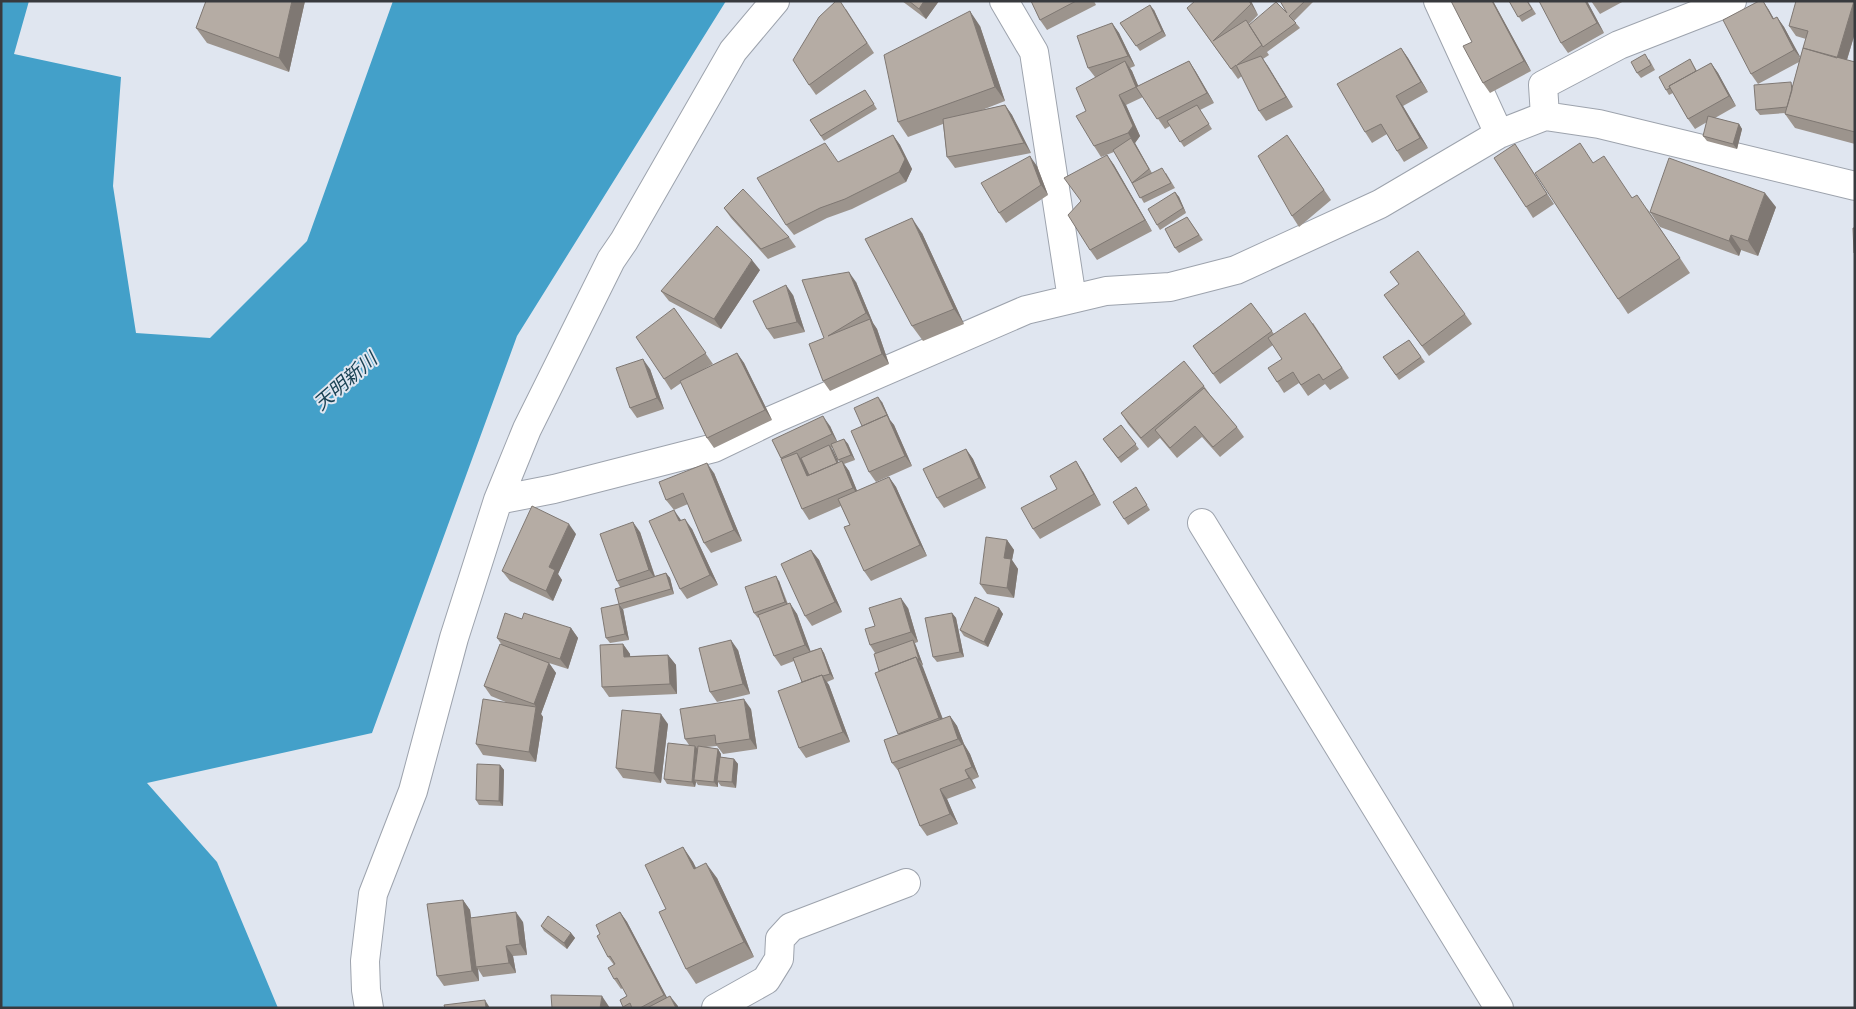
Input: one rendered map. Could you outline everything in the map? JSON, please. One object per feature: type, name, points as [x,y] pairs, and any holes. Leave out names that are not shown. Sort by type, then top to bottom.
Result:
[{"type":"street","points":[[368,1008],[365,961],[372,894],[413,791],[454,638],[498,500],[527,428],[611,260],[624,241],[734,52],[775,1]]},
{"type":"street","points":[[1004,1],[1034,52],[1072,299]]},
{"type":"street","points":[[1438,1],[1499,134]]},
{"type":"street","points":[[1545,116],[1543,86],[1619,45],[1732,1]]},
{"type":"street","points":[[498,500],[554,489],[714,448],[772,420],[1026,310],[1106,291],[1170,287],[1236,270],[1380,204],[1499,134],[1545,116],[1599,124],[1855,186]]},
{"type":"street","points":[[1202,523],[1499,1008]]},
{"type":"street","points":[[716,1008],[766,980],[779,959],[780,939],[791,927],[906,883]]},
{"type":"water","name":"天明新川","points":[[1,1],[29,1],[14,54],[121,77],[113,186],[136,333],[210,338],[307,241],[393,1],[726,1],[517,336],[372,733],[147,783],[217,862],[278,1008],[1,1008]]},
{"type":"building","points":[[206,1],[292,1],[279,58],[196,28]]},
{"type":"building","points":[[836,1],[840,1],[867,43],[809,85],[793,60],[819,17]]},
{"type":"building","points":[[909,1],[924,1],[919,9]]},
{"type":"building","points":[[1031,1],[1076,1],[1040,20]]},
{"type":"building","points":[[1195,1],[1249,1],[1251,4],[1213,41],[1246,20],[1262,45],[1237,65],[1261,56],[1286,97],[1259,111],[1236,65],[1231,69],[1187,8]]},
{"type":"building","points":[[1280,1],[1305,1],[1289,16],[1296,23],[1263,47],[1249,25],[1276,2],[1287,13]]},
{"type":"building","points":[[1451,1],[1492,1],[1524,61],[1483,83],[1463,46],[1472,42]]},
{"type":"building","points":[[1509,1],[1527,1],[1532,9],[1518,17]]},
{"type":"building","points":[[1539,1],[1585,1],[1597,23],[1561,43]]},
{"type":"building","points":[[1759,1],[1763,1],[1773,19],[1777,17],[1794,50],[1751,74],[1723,20]]},
{"type":"building","points":[[1796,1],[1854,1],[1837,58],[1803,48],[1808,31],[1789,26]]},
{"type":"building","points":[[1150,5],[1162,31],[1136,46],[1120,23]]},
{"type":"building","points":[[970,11],[995,87],[898,122],[884,55]]},
{"type":"building","points":[[1112,23],[1128,56],[1088,68],[1077,36]]},
{"type":"building","points":[[1401,48],[1421,82],[1396,96],[1420,138],[1397,151],[1381,124],[1365,132],[1337,84]]},
{"type":"building","points":[[1803,48],[1855,62],[1855,132],[1785,114]]},
{"type":"building","points":[[1645,54],[1651,65],[1637,73],[1631,62]]},
{"type":"building","points":[[1690,59],[1696,71],[1669,86],[1670,88],[1666,90],[1659,77]]},
{"type":"building","points":[[1125,61],[1136,87],[1119,95],[1133,126],[1128,133],[1094,146],[1076,116],[1086,111],[1076,88]]},
{"type":"building","points":[[1189,61],[1207,93],[1157,119],[1136,87]]},
{"type":"building","points":[[1711,63],[1729,96],[1688,119],[1669,86]]},
{"type":"building","points":[[1791,82],[1792,90],[1787,107],[1756,110],[1754,85]]},
{"type":"building","points":[[865,90],[874,104],[821,136],[810,120]]},
{"type":"building","points":[[1005,105],[1024,143],[947,157],[943,119]]},
{"type":"building","points":[[1197,105],[1209,124],[1180,142],[1167,121]]},
{"type":"building","points":[[1708,116],[1739,124],[1733,144],[1703,136]]},
{"type":"building","points":[[893,135],[905,159],[899,172],[845,199],[820,208],[786,225],[757,178],[825,143],[838,162]]},
{"type":"building","points":[[1287,135],[1324,190],[1292,216],[1258,156]]},
{"type":"building","points":[[1131,138],[1149,169],[1132,183],[1113,150]]},
{"type":"building","points":[[1580,143],[1593,163],[1604,156],[1632,198],[1637,195],[1680,258],[1618,299],[1535,173]]},
{"type":"building","points":[[1515,144],[1547,194],[1526,207],[1494,158]]},
{"type":"building","points":[[1107,155],[1145,220],[1090,250],[1068,215],[1081,201],[1064,178]]},
{"type":"building","points":[[1030,156],[1041,185],[999,213],[981,183]]},
{"type":"building","points":[[1669,158],[1765,193],[1748,241],[1731,235],[1729,241],[1650,212]]},
{"type":"building","points":[[1162,168],[1171,183],[1140,198],[1132,183]]},
{"type":"building","points":[[743,189],[789,237],[761,249],[724,208]]},
{"type":"building","points":[[1175,192],[1183,208],[1157,225],[1148,209]]},
{"type":"building","points":[[1187,217],[1199,235],[1175,248],[1165,229]]},
{"type":"building","points":[[912,218],[954,309],[912,326],[865,239]]},
{"type":"building","points":[[717,226],[752,260],[714,319],[661,291]]},
{"type":"building","points":[[1853,228],[1855,228],[1855,253],[1854,253]]},
{"type":"building","points":[[1418,251],[1465,314],[1422,346],[1384,295],[1399,284],[1390,272]]},
{"type":"building","points":[[849,272],[866,313],[828,336],[870,319],[882,354],[823,381],[809,344],[824,338],[802,280]]},
{"type":"building","points":[[786,285],[797,322],[767,329],[753,301]]},
{"type":"building","points":[[1251,303],[1272,331],[1213,374],[1193,346]]},
{"type":"building","points":[[674,308],[706,353],[664,379],[636,337]]},
{"type":"building","points":[[1305,313],[1342,368],[1323,380],[1319,374],[1301,385],[1293,372],[1277,382],[1268,368],[1282,359],[1268,338]]},
{"type":"building","points":[[1409,340],[1421,357],[1396,375],[1383,357]]},
{"type":"building","points":[[737,353],[765,410],[707,438],[680,381]]},
{"type":"building","points":[[643,359],[657,398],[630,408],[616,368]]},
{"type":"building","points":[[1184,361],[1204,386],[1141,438],[1121,413]]},
{"type":"building","points":[[1204,388],[1237,427],[1213,447],[1195,426],[1170,448],[1155,430]]},
{"type":"building","points":[[878,397],[887,415],[862,426],[854,408]]},
{"type":"building","points":[[887,415],[905,456],[869,472],[851,431]]},
{"type":"building","points":[[823,416],[832,434],[781,458],[772,440]]},
{"type":"building","points":[[1121,425],[1136,444],[1118,458],[1103,439]]},
{"type":"building","points":[[844,439],[851,455],[838,460],[831,444]]},
{"type":"building","points":[[829,445],[837,463],[809,475],[801,458]]},
{"type":"building","points":[[966,449],[979,478],[937,498],[923,469]]},
{"type":"building","points":[[797,453],[807,476],[842,461],[853,488],[802,509],[781,459]]},
{"type":"building","points":[[1076,461],[1094,494],[1033,529],[1021,508],[1057,489],[1050,476]]},
{"type":"building","points":[[707,463],[734,530],[704,543],[683,493],[666,500],[659,482]]},
{"type":"building","points":[[889,477],[920,545],[864,571],[844,527],[850,525],[838,499]]},
{"type":"building","points":[[1136,487],[1147,505],[1124,519],[1113,502]]},
{"type":"building","points":[[532,506],[569,524],[549,567],[555,570],[546,591],[502,571]]},
{"type":"building","points":[[674,510],[679,521],[685,519],[710,575],[680,589],[649,521]]},
{"type":"building","points":[[633,522],[649,570],[617,581],[600,534]]},
{"type":"building","points":[[986,537],[1007,540],[1004,558],[1011,559],[1007,588],[980,584]]},
{"type":"building","points":[[811,550],[835,602],[805,616],[781,564]]},
{"type":"building","points":[[666,573],[671,589],[619,604],[615,589]]},
{"type":"building","points":[[776,576],[785,602],[754,613],[745,587]]},
{"type":"building","points":[[975,597],[999,608],[984,642],[960,630]]},
{"type":"building","points":[[901,598],[911,632],[870,645],[865,629],[875,626],[869,608]]},
{"type":"building","points":[[790,603],[805,645],[774,656],[758,615]]},
{"type":"building","points":[[619,604],[625,634],[606,638],[601,608]]},
{"type":"building","points":[[505,613],[522,619],[524,613],[571,628],[560,659],[497,638]]},
{"type":"building","points":[[952,613],[960,652],[933,657],[925,618]]},
{"type":"building","points":[[731,640],[743,684],[710,692],[699,648]]},
{"type":"building","points":[[913,640],[919,660],[916,657],[879,671],[874,654]]},
{"type":"building","points":[[500,644],[549,663],[534,704],[484,686]]},
{"type":"building","points":[[623,644],[624,657],[668,655],[670,684],[602,687],[600,645]]},
{"type":"building","points":[[821,648],[830,674],[802,682],[793,658]]},
{"type":"building","points":[[916,657],[939,718],[898,734],[875,673]]},
{"type":"building","points":[[822,675],[843,732],[799,748],[778,691]]},
{"type":"building","points":[[483,699],[536,707],[529,752],[476,744]]},
{"type":"building","points":[[744,699],[750,739],[716,744],[715,735],[685,739],[680,709]]},
{"type":"building","points":[[622,710],[661,714],[654,773],[616,768]]},
{"type":"building","points":[[950,716],[958,739],[892,763],[884,740]]},
{"type":"building","points":[[668,743],[695,746],[692,782],[664,779]]},
{"type":"building","points":[[963,744],[972,767],[965,770],[969,778],[940,789],[950,814],[920,826],[898,769]]},
{"type":"building","points":[[698,746],[718,749],[714,782],[694,780]]},
{"type":"building","points":[[720,757],[734,759],[732,782],[717,781]]},
{"type":"building","points":[[477,764],[500,765],[499,801],[476,800]]},
{"type":"building","points":[[683,847],[694,869],[706,863],[744,942],[686,969],[659,912],[666,909],[645,865]]},
{"type":"building","points":[[463,900],[472,971],[437,976],[427,904]]},
{"type":"building","points":[[516,912],[520,944],[506,946],[509,963],[476,967],[470,918]]},
{"type":"building","points":[[620,912],[664,995],[640,1008],[632,1008],[630,1003],[623,1007],[620,1000],[627,996],[617,978],[614,979],[608,968],[615,964],[610,956],[608,957],[597,936],[600,934],[596,925]]},
{"type":"building","points":[[548,916],[571,933],[564,943],[541,926]]},
{"type":"building","points":[[551,995],[602,996],[600,1008],[552,1008]]},
{"type":"building","points":[[670,996],[676,1008],[647,1008]]},
{"type":"building","points":[[485,1000],[486,1008],[445,1008],[444,1005]]}]
